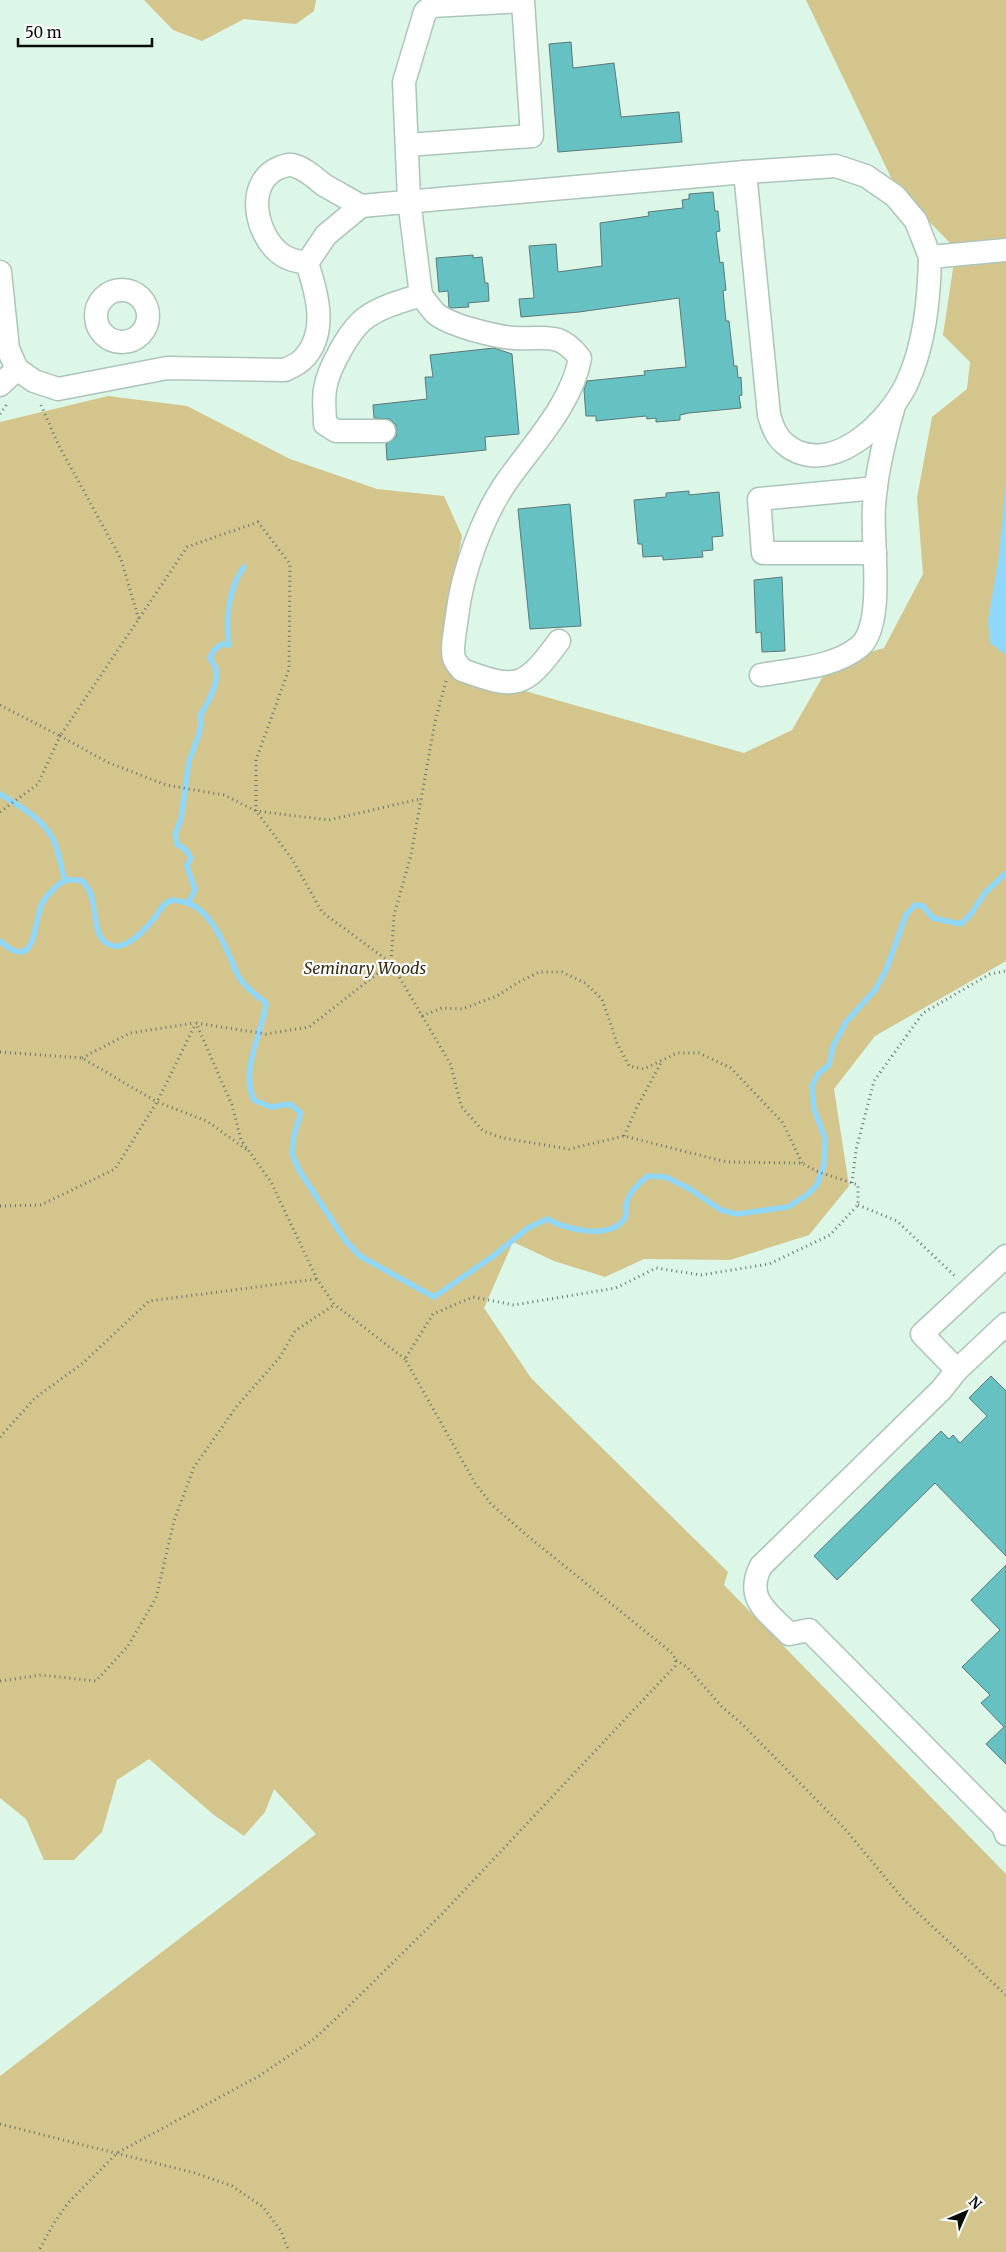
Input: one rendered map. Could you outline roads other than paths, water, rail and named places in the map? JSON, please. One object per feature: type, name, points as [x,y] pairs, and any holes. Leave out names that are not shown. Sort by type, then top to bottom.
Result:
[{"type":"lane","points":[[407,145],[532,136],[523,1],[432,6],[425,12],[404,82],[409,200],[421,295],[436,314],[458,325],[513,338],[556,338],[569,344],[580,358],[577,373],[562,402],[505,483],[488,513],[476,542],[459,598],[453,657],[462,670],[482,677],[511,683],[525,679],[540,668],[559,641]]},
{"type":"lane","points":[[307,263],[292,261],[276,251],[263,233],[258,212],[257,192],[265,177],[276,169],[290,164],[304,169],[324,185],[361,206]]},
{"type":"lane","points":[[307,263],[326,235],[361,206],[409,200],[745,172],[836,166],[866,176],[895,196],[916,220],[930,257],[929,293],[922,337],[907,383],[895,403],[869,432],[850,447],[829,456],[809,456],[792,450],[776,434],[769,415],[745,172]]},
{"type":"lane","points":[[930,257],[1006,250]]},
{"type":"lane","points":[[0,272],[8,349],[22,372],[34,381],[58,389],[167,368],[285,370],[302,361],[314,344],[318,329],[317,295],[307,263]]},
{"type":"lane","points":[[384,431],[336,431],[325,424],[325,389],[336,357],[357,326],[367,317],[386,307],[421,295]]},
{"type":"lane","points":[[110,379],[119,342]]},
{"type":"lane","points":[[0,385],[22,372]]},
{"type":"lane","points":[[761,675],[823,664],[845,656],[861,646],[871,630],[874,612],[874,506],[880,452],[895,403]]},
{"type":"lane","points":[[874,553],[763,553],[759,499],[876,488]]},
{"type":"lane","points":[[957,1370],[922,1334],[1006,1256]]},
{"type":"lane","points":[[1006,1324],[957,1370],[941,1390],[761,1566],[755,1578],[755,1593],[759,1604],[789,1634],[809,1630],[1003,1826],[1006,1834]]},
{"type":"water","points":[[1006,479],[1006,655],[990,643],[988,620],[999,556]]},
{"type":"waterway","points":[[188,903],[195,890],[187,866],[191,858],[186,850],[177,844],[175,834],[181,819],[189,761],[198,737],[201,724],[200,716],[212,694],[216,681],[216,669],[210,658],[214,650],[222,644],[229,645],[229,604],[234,585],[244,567]]},
{"type":"waterway","points":[[0,794],[30,813],[43,825],[53,839],[57,849],[65,881]]},
{"type":"waterway","points":[[0,941],[11,949],[20,952],[26,950],[34,936],[41,906],[55,888],[68,880],[81,880],[87,887],[91,896],[98,932],[102,939],[114,946],[120,946],[132,940],[169,901],[184,902],[200,910],[219,933],[239,978],[266,1003],[253,1052],[249,1076],[254,1100],[271,1107],[290,1104],[301,1113],[294,1135],[292,1154],[299,1170],[345,1240],[360,1256],[434,1297],[492,1257],[528,1228],[547,1219],[565,1226],[588,1231],[599,1231],[618,1225],[626,1217],[627,1201],[631,1193],[648,1176],[666,1177],[690,1189],[721,1210],[737,1214],[788,1207],[808,1194],[817,1185],[824,1165],[825,1138],[814,1109],[812,1086],[818,1074],[829,1065],[833,1046],[846,1022],[875,990],[886,970],[906,915],[915,905],[923,906],[933,918],[961,924],[971,914],[985,893],[1006,873]]},
{"type":"park label","name":"Seminary Woods","points":[[365,968]]}]
